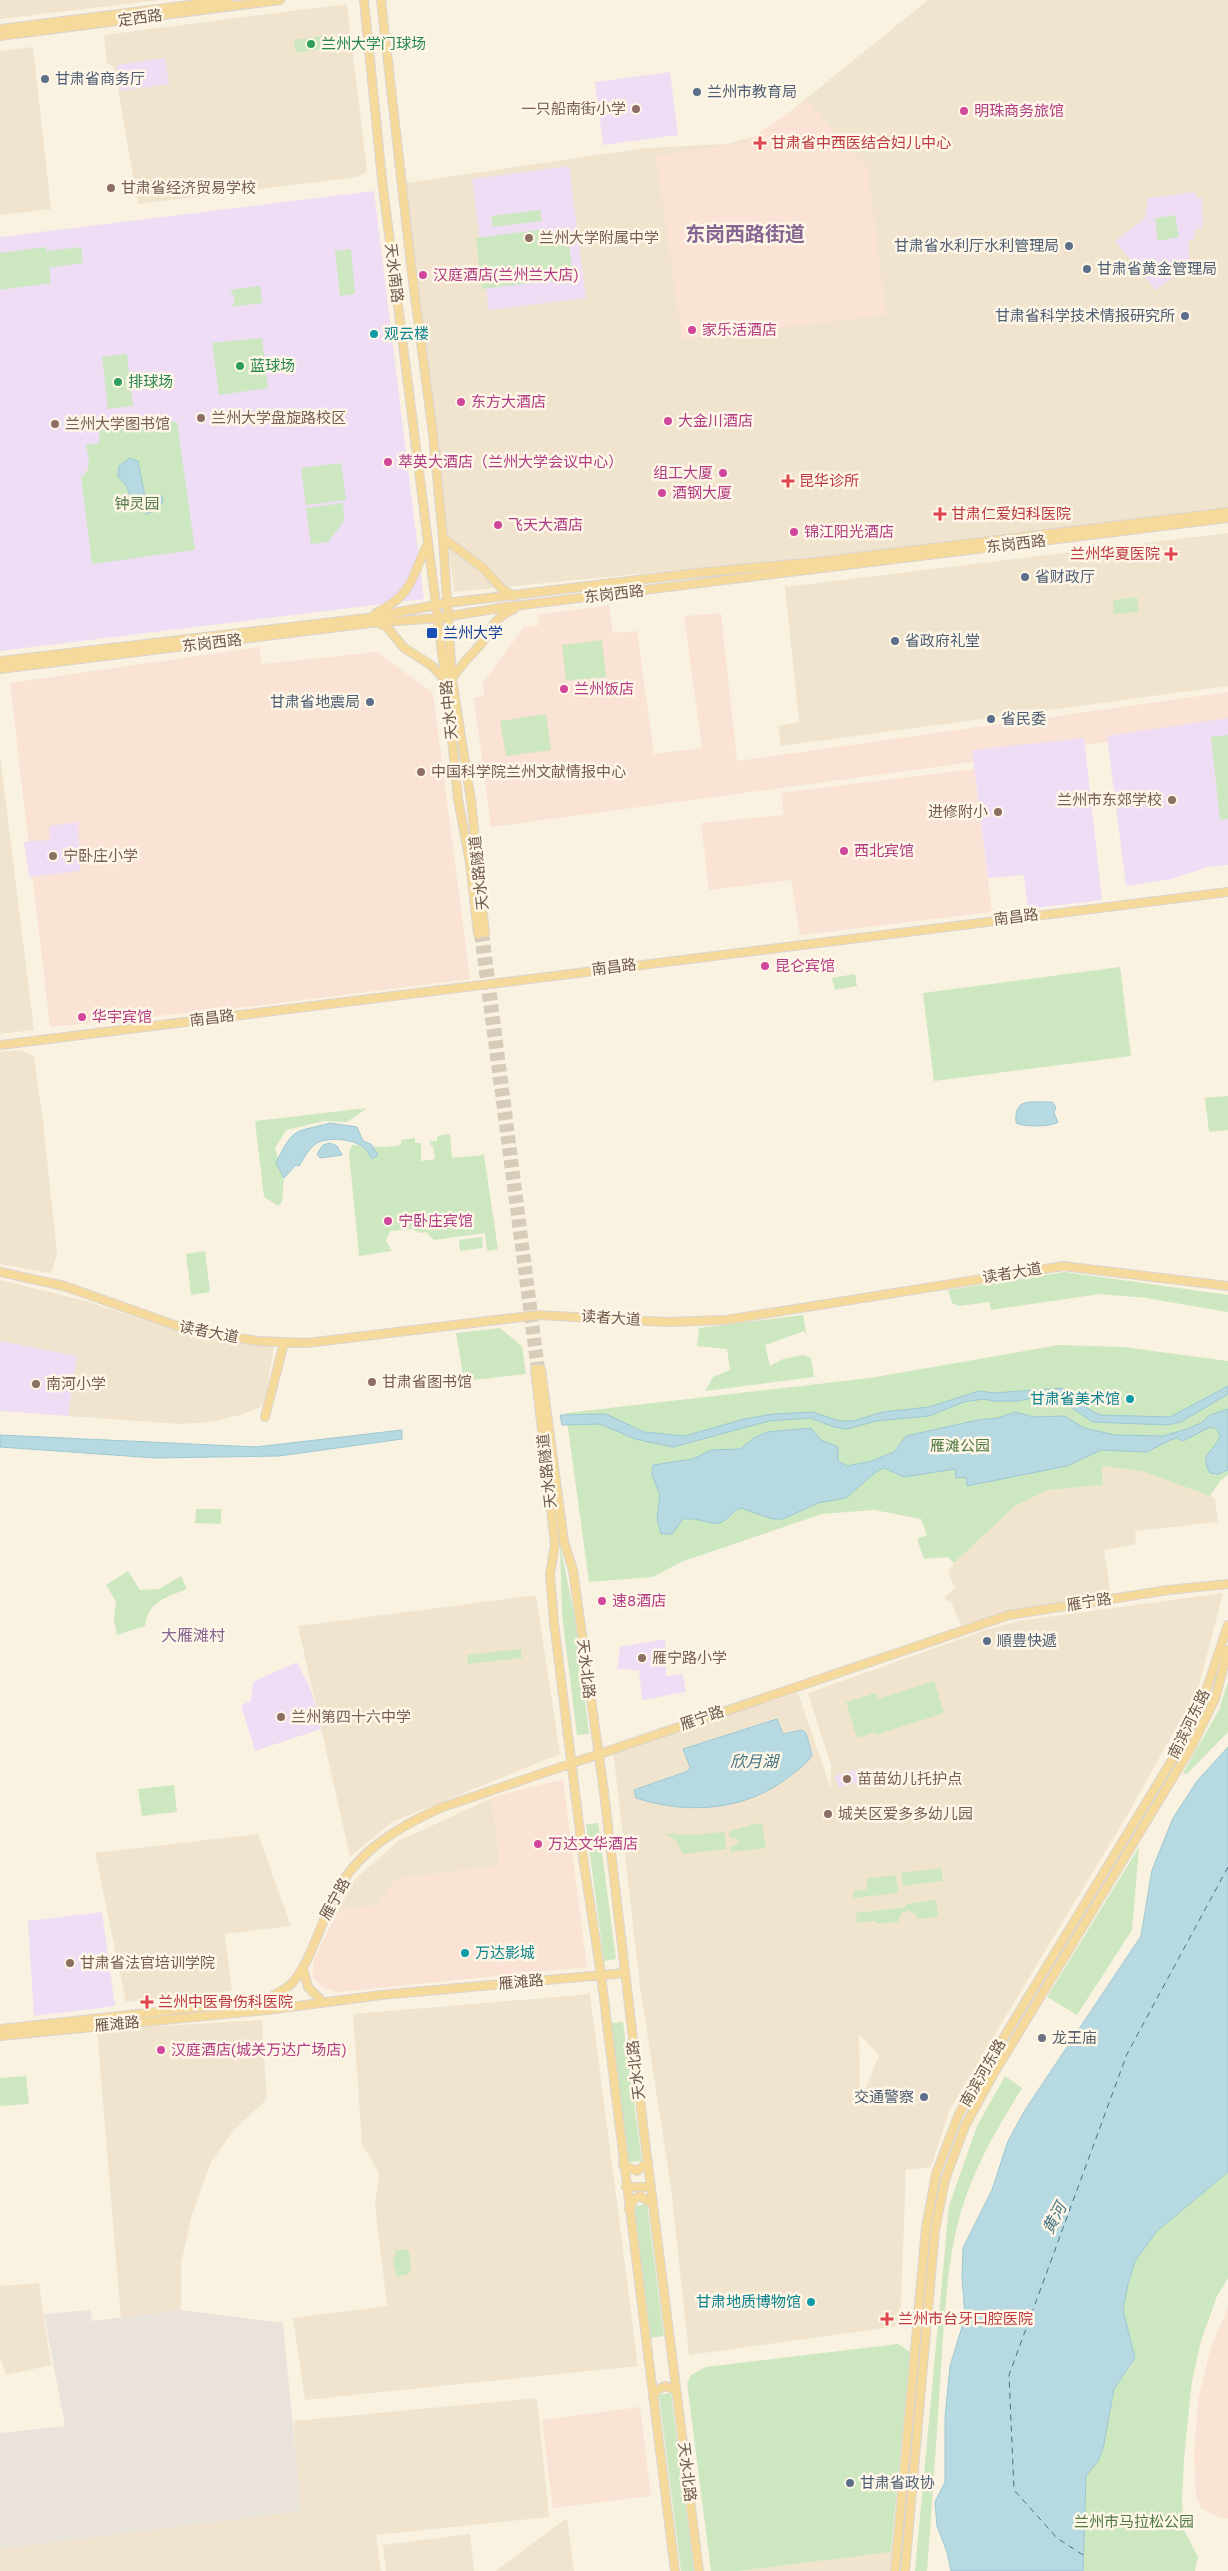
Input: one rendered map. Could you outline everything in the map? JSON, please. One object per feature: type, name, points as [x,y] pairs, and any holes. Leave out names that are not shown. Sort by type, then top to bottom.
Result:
[{"type":"main road","name":"定西路","points":[[0,29],[229,0]]},
{"type":"main road","name":"定西路","points":[[0,36],[280,0]]},
{"type":"main road","name":"天水南路","points":[[364,0],[382,179],[436,605]]},
{"type":"main road","name":"天水南路","points":[[381,0],[412,274],[433,434],[443,538],[446,603]]},
{"type":"main road","name":"东岗西路","points":[[0,669],[369,620],[446,603],[1228,512]]},
{"type":"main road","name":"东岗西路","points":[[0,660],[369,620],[438,618],[536,603],[1228,518]]},
{"type":"main road","points":[[1196,522],[1228,522]]},
{"type":"main road","points":[[443,538],[483,568],[502,589],[514,596]]},
{"type":"main road","points":[[369,620],[404,594],[413,581],[428,543]]},
{"type":"main road","name":"天水中路","points":[[446,603],[449,680],[460,816]]},
{"type":"main road","points":[[369,620],[387,627],[404,648],[431,664],[449,680],[463,661],[482,642],[500,616],[512,609],[536,603]]},
{"type":"main road","name":"天水中路","points":[[436,605],[472,814]]},
{"type":"main road","name":"天水路隧道","points":[[460,816],[482,934],[472,814]]},
{"type":"main road","name":"南昌路","points":[[0,1045],[1228,892]]},
{"type":"main road","name":"读者大道","points":[[0,1272],[64,1286],[183,1328],[237,1338],[284,1343],[322,1341],[538,1314],[667,1322],[726,1320],[1063,1266],[1228,1286]]},
{"type":"main road","points":[[265,1417],[284,1343]]},
{"type":"main road","name":"天水路隧道","points":[[550,1574],[555,1544],[538,1369],[564,1542],[573,1570]]},
{"type":"main road","name":"天水北路","points":[[573,1570],[604,1792],[699,2571]]},
{"type":"main road","name":"天水北路","points":[[550,1574],[572,1763],[601,1975],[675,2571]]},
{"type":"main road","name":"雁宁路","points":[[266,2000],[290,1986],[303,1968],[339,1886],[357,1862],[403,1825],[440,1808],[771,1694],[1010,1615],[1168,1590],[1228,1584]]},
{"type":"main road","name":"南滨河东路","points":[[895,2571],[926,2228],[936,2174],[958,2116],[984,2070],[1183,1742],[1204,1697],[1228,1625]]},
{"type":"main road","name":"南滨河东路","points":[[905,2571],[934,2239],[945,2180],[965,2126],[993,2075],[1192,1746],[1215,1698],[1228,1650]]},
{"type":"main road","points":[[303,1968],[308,1987],[322,2001]]},
{"type":"main road","name":"雁滩路","points":[[0,2036],[267,2010],[322,2001],[625,1973]]},
{"type":"main road","name":"雁滩路","points":[[0,2029],[266,2000]]},
{"type":"main road","points":[[623,2164],[637,2172],[648,2162]]},
{"type":"main road","points":[[626,2186],[651,2187]]},
{"type":"main road","points":[[629,2209],[634,2199],[640,2196],[653,2204]]},
{"type":"main road","points":[[653,2398],[657,2390],[665,2386],[674,2389],[677,2394]]},
{"type":"shaded area","points":[[0,0],[160,0],[0,19]]},
{"type":"shaded area","points":[[928,0],[1228,0],[1228,516],[454,592],[405,183],[645,148],[726,144],[761,135]]},
{"type":"shaded area","points":[[347,4],[367,171],[358,177],[138,204],[114,67],[107,63],[104,35]]},
{"type":"shaded area","points":[[33,47],[51,209],[0,215],[0,51]]},
{"type":"shaded area","points":[[165,58],[169,84],[121,91],[117,65]]},
{"type":"shaded area","name":"一只船南街小学","points":[[670,72],[678,135],[603,145],[595,82]]},
{"type":"shaded area","points":[[807,100],[868,169],[886,315],[682,339],[656,156],[746,142]]},
{"type":"shaded area","name":"兰州大学附属中学","points":[[569,166],[586,298],[489,310],[472,179]]},
{"type":"shaded area","name":"兰州大学盘旋路校区","points":[[374,191],[424,599],[0,651],[0,237]]},
{"type":"shaded area","points":[[1195,192],[1196,197],[1202,198],[1203,228],[1195,229],[1194,239],[1189,240],[1189,261],[1193,262],[1156,290],[1115,241],[1145,218],[1148,198]]},
{"type":"shaded area","points":[[1228,533],[1228,686],[781,746],[778,726],[799,722],[785,587]]},
{"type":"shaded area","points":[[609,605],[613,633],[637,631],[654,754],[702,748],[684,616],[721,613],[737,761],[1228,692],[1228,724],[973,762],[491,827],[474,698],[484,696],[483,683],[523,628],[539,625],[538,615]]},
{"type":"shaded area","points":[[259,647],[262,664],[377,652],[433,693],[470,979],[255,1006],[50,1027],[10,683]]},
{"type":"shaded area","name":"兰州市东郊学校","points":[[1228,718],[1228,865],[1208,867],[1172,879],[1126,886],[1107,736]]},
{"type":"shaded area","points":[[1084,738],[1102,900],[1028,909],[1024,875],[988,878],[972,750]]},
{"type":"shaded area","points":[[0,755],[34,1030],[0,1034]]},
{"type":"shaded area","name":"西北宾馆","points":[[974,769],[992,912],[800,935],[791,880],[709,890],[701,823],[784,815],[781,793]]},
{"type":"shaded area","name":"宁卧庄小学","points":[[78,822],[80,871],[29,877],[24,842],[50,840],[49,826]]},
{"type":"shaded area","points":[[22,1050],[34,1057],[43,1121],[57,1254],[51,1273],[0,1264],[0,1052]]},
{"type":"shaded area","points":[[0,1280],[86,1301],[172,1329],[275,1342],[265,1400],[260,1407],[241,1415],[210,1422],[180,1424],[68,1416],[77,1356],[0,1341]]},
{"type":"shaded area","name":"南河小学","points":[[0,1341],[77,1356],[68,1416],[0,1411]]},
{"type":"shaded area","points":[[1102,1466],[1142,1471],[1210,1496],[1215,1499],[1218,1522],[1135,1531],[1136,1544],[1104,1550],[1111,1596],[962,1628],[952,1604],[944,1598],[955,1588],[948,1571],[954,1563],[1015,1506],[1048,1490],[1103,1485]]},
{"type":"shaded area","points":[[1223,1593],[1198,1689],[1129,1812],[950,2109],[931,2167],[906,2170],[900,2326],[689,2355],[671,2188],[640,1987],[613,1750],[798,1693],[831,1789],[831,1766],[808,1693],[983,1631],[1018,1621]],"holes":[[[859,2036],[879,2055],[860,2103]]]},
{"type":"shaded area","points":[[536,1595],[560,1754],[392,1822],[350,1857],[298,1626]]},
{"type":"shaded area","name":"雁宁路小学","points":[[665,1639],[666,1676],[683,1674],[686,1692],[642,1700],[639,1670],[617,1669],[620,1647]]},
{"type":"shaded area","name":"兰州第四十六中学","points":[[297,1662],[311,1690],[321,1729],[255,1751],[241,1705],[251,1701],[253,1682]]},
{"type":"shaded area","name":"苗苗幼儿托护点","points":[[855,1770],[859,1781],[839,1788],[835,1776]]},
{"type":"shaded area","points":[[563,1779],[587,1967],[338,1992],[322,1987],[312,1976],[314,1959],[338,1911],[376,1905],[395,1882],[402,1878],[500,1866],[492,1798]]},
{"type":"shaded area","points":[[492,1798],[500,1866],[402,1878],[395,1882],[376,1905],[338,1911],[353,1881],[398,1841]]},
{"type":"shaded area","points":[[258,1834],[291,1926],[225,1934],[232,1991],[126,2002],[95,1853]]},
{"type":"shaded area","name":"甘肃省法官培训学院","points":[[102,1912],[115,2006],[34,2016],[28,1921]]},
{"type":"shaded area","points":[[590,1994],[638,2366],[305,2400],[293,2318],[387,2306],[375,2206],[379,2173],[362,2144],[353,2014]]},
{"type":"shaded area","points":[[262,2020],[267,2099],[234,2130],[211,2162],[192,2215],[181,2263],[181,2310],[121,2319],[97,2030]]},
{"type":"shaded area","points":[[39,2283],[51,2365],[6,2375],[0,2358],[0,2286]]},
{"type":"shaded area","points":[[1228,2307],[1228,2518],[1220,2518],[1201,2508],[1196,2497],[1194,2457],[1198,2400],[1211,2347]]},
{"type":"shaded area","points":[[90,2310],[92,2321],[181,2310],[283,2323],[301,2511],[0,2549],[0,2433],[65,2426],[44,2314]]},
{"type":"shaded area","points":[[537,2398],[549,2517],[376,2535],[381,2571],[0,2571],[0,2549],[300,2511],[293,2421]]},
{"type":"shaded area","points":[[640,2407],[651,2496],[553,2508],[542,2420]]},
{"type":"shaded area","points":[[567,2518],[574,2571],[495,2571]]},
{"type":"shaded area","points":[[470,2534],[474,2571],[386,2571],[383,2545]]},
{"type":"shaded area","points":[[897,2551],[895,2571],[738,2571],[891,2552]]},
{"type":"green space","name":"兰州大学门球场","points":[[327,35],[329,48],[296,53],[294,40]]},
{"type":"green space","points":[[540,210],[542,221],[493,227],[491,216]]},
{"type":"green space","points":[[1175,215],[1179,237],[1158,241],[1155,218]]},
{"type":"green space","points":[[545,229],[554,232],[569,245],[573,278],[482,289],[476,238]]},
{"type":"green space","points":[[46,247],[49,266],[47,251],[81,247],[83,263],[49,268],[51,283],[0,290],[0,253]]},
{"type":"green space","points":[[351,249],[355,294],[340,296],[335,251]]},
{"type":"green space","points":[[260,286],[262,303],[232,307],[234,298],[229,290]]},
{"type":"green space","name":"蓝球场","points":[[262,338],[268,388],[219,395],[212,343]]},
{"type":"green space","name":"排球场","points":[[127,354],[133,406],[108,409],[102,357]]},
{"type":"green space","name":"钟灵园","points":[[163,415],[169,421],[177,422],[195,550],[92,564],[81,477],[85,474],[88,467],[86,445],[99,443],[100,424]]},
{"type":"green space","points":[[341,463],[346,500],[306,505],[301,468]]},
{"type":"green space","points":[[343,503],[344,521],[328,542],[311,544],[306,508]]},
{"type":"green space","points":[[1137,597],[1139,612],[1114,614],[1113,600]]},
{"type":"green space","points":[[602,640],[606,677],[566,681],[562,645]]},
{"type":"green space","points":[[546,714],[551,750],[506,756],[500,721]]},
{"type":"green space","points":[[1228,735],[1228,819],[1220,820],[1211,737]]},
{"type":"green space","points":[[1120,967],[1131,1056],[934,1081],[923,993]]},
{"type":"green space","points":[[855,974],[857,986],[835,990],[832,978]]},
{"type":"green space","points":[[1228,1096],[1228,1130],[1209,1132],[1205,1098]]},
{"type":"green space","points":[[367,1108],[347,1122],[324,1121],[286,1130],[275,1148],[278,1158],[276,1163],[284,1178],[282,1202],[278,1206],[264,1197],[255,1121]]},
{"type":"green space","points":[[450,1134],[452,1158],[484,1155],[498,1249],[487,1251],[485,1233],[434,1240],[426,1232],[420,1233],[412,1229],[390,1231],[386,1241],[392,1251],[359,1256],[349,1152],[352,1145],[384,1147],[401,1145],[401,1140],[415,1138],[415,1143],[421,1143],[421,1161],[435,1159],[433,1146],[431,1146],[430,1141],[437,1141],[437,1136]]},
{"type":"green space","points":[[482,1237],[483,1248],[460,1251],[459,1240]]},
{"type":"green space","points":[[205,1251],[210,1292],[191,1295],[186,1254]]},
{"type":"green space","points":[[1065,1272],[1228,1295],[1228,1312],[1146,1298],[1100,1294],[991,1310],[989,1302],[959,1306],[952,1303],[948,1290]]},
{"type":"green space","points":[[803,1315],[807,1337],[804,1331],[765,1345],[770,1366],[783,1359],[803,1355],[811,1358],[814,1377],[705,1391],[713,1377],[730,1370],[727,1349],[697,1346],[699,1328]]},
{"type":"green space","points":[[500,1328],[522,1346],[526,1374],[464,1381],[456,1333]]},
{"type":"green space","name":"雁滩公园","points":[[1059,1345],[1123,1347],[1228,1361],[1228,1475],[1220,1481],[1210,1496],[1142,1471],[1102,1466],[1103,1485],[1048,1490],[1015,1506],[954,1563],[948,1557],[924,1559],[917,1539],[927,1535],[921,1519],[874,1510],[822,1514],[681,1562],[653,1577],[589,1582],[566,1413],[870,1378]]},
{"type":"green space","points":[[196,1509],[221,1509],[221,1524],[195,1523]]},
{"type":"green space","points":[[560,1546],[575,1617],[589,1734],[577,1735],[562,1615]]},
{"type":"green space","points":[[128,1571],[140,1590],[159,1589],[181,1576],[187,1589],[154,1605],[145,1626],[117,1635],[114,1621],[116,1602],[106,1585]]},
{"type":"green space","points":[[521,1649],[522,1658],[468,1664],[467,1655]]},
{"type":"green space","points":[[934,1681],[944,1713],[876,1735],[875,1732],[857,1738],[846,1702],[876,1693],[878,1699]]},
{"type":"green space","points":[[1228,1681],[1228,1732],[1187,1774],[1183,1773],[1219,1710]]},
{"type":"green space","points":[[174,1785],[177,1812],[142,1816],[138,1789]]},
{"type":"green space","points":[[598,1823],[616,1959],[604,1961],[586,1824]]},
{"type":"green space","points":[[758,1823],[762,1824],[766,1848],[731,1852],[730,1848],[739,1842],[737,1839],[729,1837],[730,1831]]},
{"type":"green space","points":[[722,1832],[725,1834],[726,1849],[683,1854],[675,1840],[665,1833],[693,1835]]},
{"type":"green space","points":[[1139,1847],[1132,1930],[1077,2015],[1047,1997]]},
{"type":"green space","points":[[941,1868],[943,1881],[903,1886],[901,1873]]},
{"type":"green space","points":[[896,1875],[898,1893],[854,1898],[853,1891],[868,1889],[866,1879]]},
{"type":"green space","points":[[936,1900],[938,1917],[918,1919],[915,1913],[908,1911],[902,1913],[898,1922],[876,1924],[876,1921],[857,1923],[856,1913],[906,1907],[906,1904]]},
{"type":"green space","points":[[623,2022],[642,2161],[629,2162],[611,2023]]},
{"type":"green space","points":[[26,2076],[29,2104],[0,2106],[0,2078]]},
{"type":"green space","points":[[1005,2076],[1022,2088],[983,2156],[965,2199],[954,2240],[946,2303],[927,2571],[915,2571],[949,2206],[977,2126]]},
{"type":"green space","name":"兰州市马拉松公园","points":[[1228,2172],[1228,2278],[1217,2296],[1201,2341],[1192,2381],[1184,2458],[1182,2501],[1184,2530],[1198,2557],[1195,2571],[1083,2571],[1086,2476],[1098,2461],[1103,2449],[1114,2389],[1133,2363],[1123,2310],[1135,2261],[1157,2231]]},
{"type":"green space","points":[[647,2204],[664,2336],[651,2338],[634,2206]]},
{"type":"green space","points":[[403,2249],[409,2251],[411,2269],[409,2274],[397,2277],[393,2263],[396,2250]]},
{"type":"green space","points":[[898,2344],[910,2352],[891,2552],[738,2571],[711,2571],[687,2383],[691,2375],[706,2367]]},
{"type":"green space","points":[[671,2393],[694,2571],[681,2571],[659,2395]]},
{"type":"water","points":[[130,458],[138,461],[145,497],[162,496],[163,502],[156,509],[156,504],[152,503],[150,508],[155,510],[147,514],[140,509],[143,504],[132,500],[126,485],[118,477],[119,466]]},
{"type":"water","points":[[1031,1102],[1052,1102],[1056,1107],[1054,1113],[1058,1122],[1055,1124],[1037,1126],[1016,1123],[1016,1114],[1021,1105]]},
{"type":"water","points":[[330,1123],[357,1127],[363,1141],[371,1144],[378,1155],[372,1159],[368,1151],[363,1147],[349,1141],[325,1140],[313,1146],[299,1166],[296,1165],[284,1178],[276,1163],[292,1137],[302,1130]]},
{"type":"water","points":[[330,1143],[337,1146],[342,1155],[320,1158],[317,1154],[323,1145]]},
{"type":"water","points":[[1228,1386],[1228,1394],[1181,1422],[1167,1425],[1093,1422],[1057,1398],[1041,1396],[1018,1401],[984,1399],[964,1402],[929,1416],[876,1421],[847,1429],[834,1427],[810,1418],[769,1421],[673,1447],[635,1439],[600,1424],[562,1425],[560,1415],[606,1414],[644,1432],[685,1436],[744,1419],[774,1414],[812,1412],[840,1421],[853,1421],[883,1412],[929,1407],[979,1391],[994,1393],[1062,1388],[1090,1410],[1101,1415],[1170,1417]]},
{"type":"water","points":[[1228,1409],[1228,1470],[1219,1474],[1210,1473],[1206,1461],[1220,1436],[1217,1429],[1210,1427],[1183,1441],[1177,1438],[1170,1440],[1147,1452],[1101,1450],[1067,1466],[967,1486],[966,1477],[956,1478],[955,1469],[904,1477],[884,1468],[877,1471],[846,1498],[818,1503],[783,1519],[772,1519],[741,1508],[718,1523],[683,1519],[672,1534],[661,1534],[657,1519],[660,1495],[652,1475],[653,1465],[693,1459],[711,1450],[740,1449],[754,1438],[767,1432],[811,1428],[821,1440],[838,1447],[838,1461],[847,1466],[872,1461],[894,1452],[906,1436],[978,1420],[998,1418],[1015,1412],[1034,1417],[1065,1416],[1084,1428],[1115,1435],[1163,1436],[1201,1423],[1210,1415]]},
{"type":"water","points":[[402,1430],[402,1439],[279,1456],[156,1458],[0,1447],[0,1435],[256,1447]]},
{"type":"water","name":"欣月湖","points":[[777,1719],[783,1734],[802,1730],[806,1733],[812,1755],[802,1767],[773,1788],[755,1797],[736,1803],[696,1808],[676,1807],[636,1798],[634,1790],[688,1771],[690,1767],[683,1749]]},
{"type":"water","name":"黄河","points":[[1228,1747],[1228,2172],[1157,2231],[1135,2261],[1123,2310],[1135,2358],[1114,2389],[1103,2449],[1098,2461],[1086,2476],[1083,2571],[951,2571],[947,2552],[937,2526],[935,2502],[945,2482],[945,2418],[950,2366],[965,2317],[962,2277],[963,2248],[992,2190],[1008,2141],[1025,2110],[1141,1936],[1152,1870],[1173,1818],[1197,1781]]},
{"type":"ferry route","points":[[1083,2555],[1057,2538],[1014,2490],[1009,2375],[1127,2054],[1228,1867]]},
{"type":"tunnel","points":[[485,933],[541,1369]]},
{"type":"tunnel","points":[[478,934],[535,1369]]},
{"type":"place","name":"兰州大学门球场","points":[[311,44]]},
{"type":"place","name":"甘肃省商务厅","points":[[45,79]]},
{"type":"place","name":"兰州市教育局","points":[[697,92]]},
{"type":"place","name":"一只船南街小学","points":[[636,109]]},
{"type":"place","name":"明珠商务旅馆","points":[[964,111]]},
{"type":"place","name":"甘肃省中西医结合妇儿中心","points":[[760,143]]},
{"type":"place","name":"甘肃省经济贸易学校","points":[[111,188]]},
{"type":"place","name":"兰州大学附属中学","points":[[529,238]]},
{"type":"place","name":"甘肃省水利厅水利管理局","points":[[1069,246]]},
{"type":"place","name":"甘肃省黄金管理局","points":[[1087,269]]},
{"type":"place","name":"汉庭酒店(兰州兰大店)","points":[[423,275]]},
{"type":"place","name":"甘肃省科学技术情报研究所","points":[[1185,316]]},
{"type":"place","name":"家乐活酒店","points":[[692,330]]},
{"type":"place","name":"观云楼","points":[[374,334]]},
{"type":"place","name":"蓝球场","points":[[240,366]]},
{"type":"place","name":"排球场","points":[[118,382]]},
{"type":"place","name":"东方大酒店","points":[[461,402]]},
{"type":"place","name":"兰州大学盘旋路校区","points":[[201,418]]},
{"type":"place","name":"大金川酒店","points":[[668,421]]},
{"type":"place","name":"兰州大学图书馆","points":[[55,424]]},
{"type":"place","name":"萃英大酒店（兰州大学会议中心）","points":[[388,462]]},
{"type":"place","name":"组工大厦","points":[[723,473]]},
{"type":"place","name":"昆华诊所","points":[[788,481]]},
{"type":"place","name":"酒钢大厦","points":[[662,493]]},
{"type":"place","name":"甘肃仁爱妇科医院","points":[[940,514]]},
{"type":"place","name":"飞天大酒店","points":[[498,525]]},
{"type":"place","name":"锦江阳光酒店","points":[[794,532]]},
{"type":"place","name":"兰州华夏医院","points":[[1171,554]]},
{"type":"place","name":"省财政厅","points":[[1025,577]]},
{"type":"place","name":"兰州大学","points":[[432,633]]},
{"type":"place","name":"省政府礼堂","points":[[895,641]]},
{"type":"place","name":"兰州饭店","points":[[564,689]]},
{"type":"place","name":"甘肃省地震局","points":[[370,702]]},
{"type":"place","name":"省民委","points":[[991,719]]},
{"type":"place","name":"中国科学院兰州文献情报中心","points":[[421,772]]},
{"type":"place","name":"兰州市东郊学校","points":[[1172,800]]},
{"type":"place","name":"进修附小","points":[[998,812]]},
{"type":"place","name":"西北宾馆","points":[[844,851]]},
{"type":"place","name":"宁卧庄小学","points":[[53,856]]},
{"type":"place","name":"昆仑宾馆","points":[[765,966]]},
{"type":"place","name":"华宇宾馆","points":[[82,1017]]},
{"type":"place","name":"宁卧庄宾馆","points":[[388,1221]]},
{"type":"place","name":"甘肃省图书馆","points":[[372,1382]]},
{"type":"place","name":"南河小学","points":[[36,1384]]},
{"type":"place","name":"甘肃省美术馆","points":[[1130,1399]]},
{"type":"place","name":"速8酒店","points":[[602,1601]]},
{"type":"place","name":"順豊快遞","points":[[987,1641]]},
{"type":"place","name":"雁宁路小学","points":[[642,1658]]},
{"type":"place","name":"兰州第四十六中学","points":[[281,1717]]},
{"type":"place","name":"苗苗幼儿托护点","points":[[847,1779]]},
{"type":"place","name":"城关区爱多多幼儿园","points":[[828,1814]]},
{"type":"place","name":"万达文华酒店","points":[[538,1844]]},
{"type":"place","name":"万达影城","points":[[465,1953]]},
{"type":"place","name":"甘肃省法官培训学院","points":[[70,1963]]},
{"type":"place","name":"兰州中医骨伤科医院","points":[[147,2002]]},
{"type":"place","name":"龙王庙","points":[[1042,2038]]},
{"type":"place","name":"汉庭酒店(城关万达广场店)","points":[[161,2050]]},
{"type":"place","name":"交通警察","points":[[924,2097]]},
{"type":"place","name":"甘肃地质博物馆","points":[[811,2302]]},
{"type":"place","name":"兰州市台牙口腔医院","points":[[887,2319]]},
{"type":"place","name":"甘肃省政协","points":[[850,2483]]},
{"type":"district","name":"东岗西路街道","points":[[745,234]]},
{"type":"district","name":"大雁滩村","points":[[193,1635]]}]
